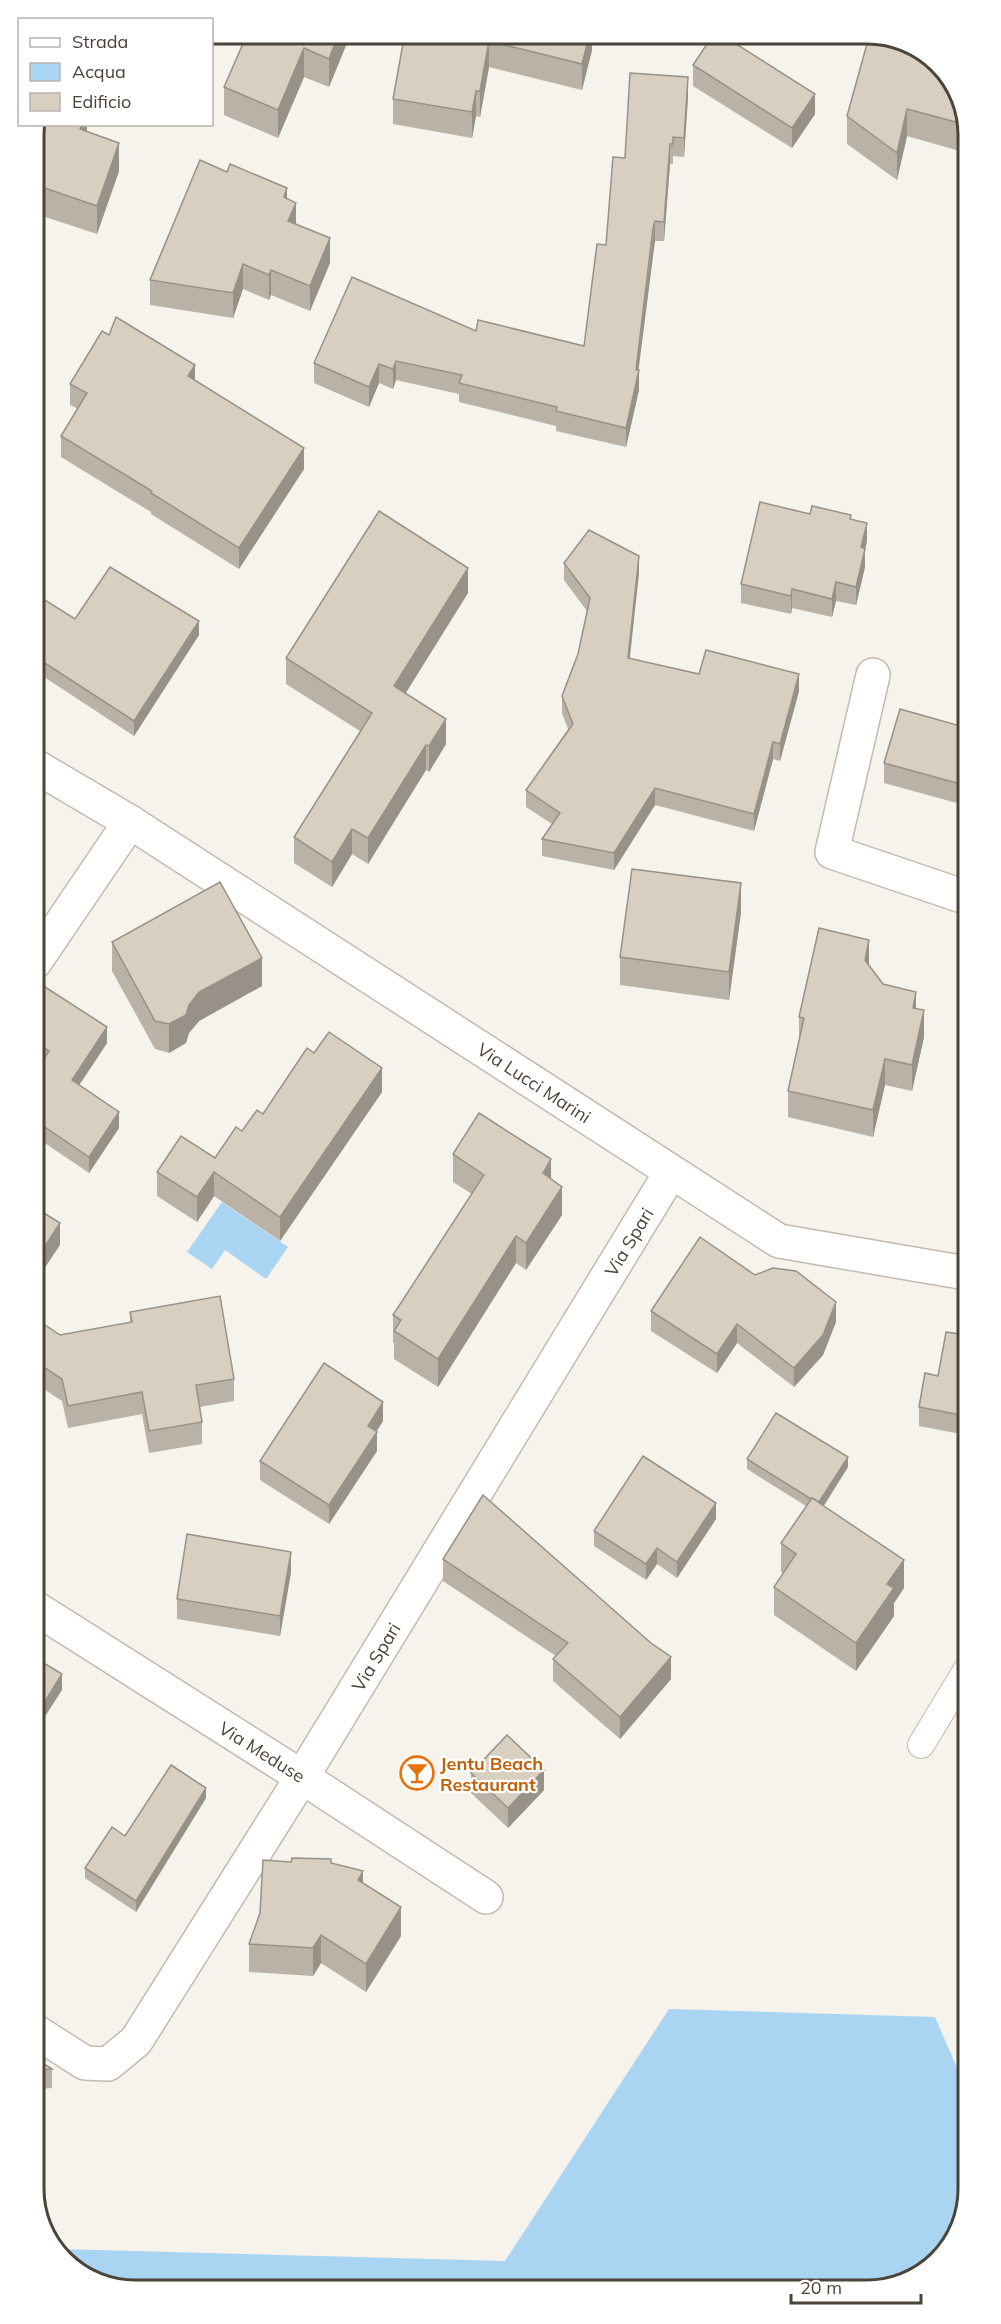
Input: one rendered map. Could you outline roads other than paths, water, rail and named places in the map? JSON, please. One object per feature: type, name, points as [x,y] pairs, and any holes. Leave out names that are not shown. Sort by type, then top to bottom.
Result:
[{"type":"street","points":[[873,675],[832,852],[958,895]]},
{"type":"street","name":"Via Lucci Marini","points":[[44,771],[130,822],[779,1241],[958,1272]]},
{"type":"street","points":[[44,949],[130,822]]},
{"type":"street","name":"Via Spari","points":[[43,2036],[85,2062],[108,2064],[136,2041],[302,1777],[671,1172]]},
{"type":"street","name":"Via Meduse","points":[[43,1614],[302,1777],[486,1897]]},
{"type":"lane","points":[[921,1745],[958,1684]]},
{"type":"water","points":[[222,1202],[288,1247],[266,1279],[225,1250],[212,1269],[187,1252]]},
{"type":"water","points":[[669,2009],[935,2017],[958,2070],[957,2201],[948,2230],[931,2254],[922,2262],[895,2276],[878,2280],[129,2280],[117,2279],[94,2271],[79,2262],[66,2249],[505,2261]]},
{"type":"place","name":"Jentu Beach Restaurant","points":[[417,1773]]}]
